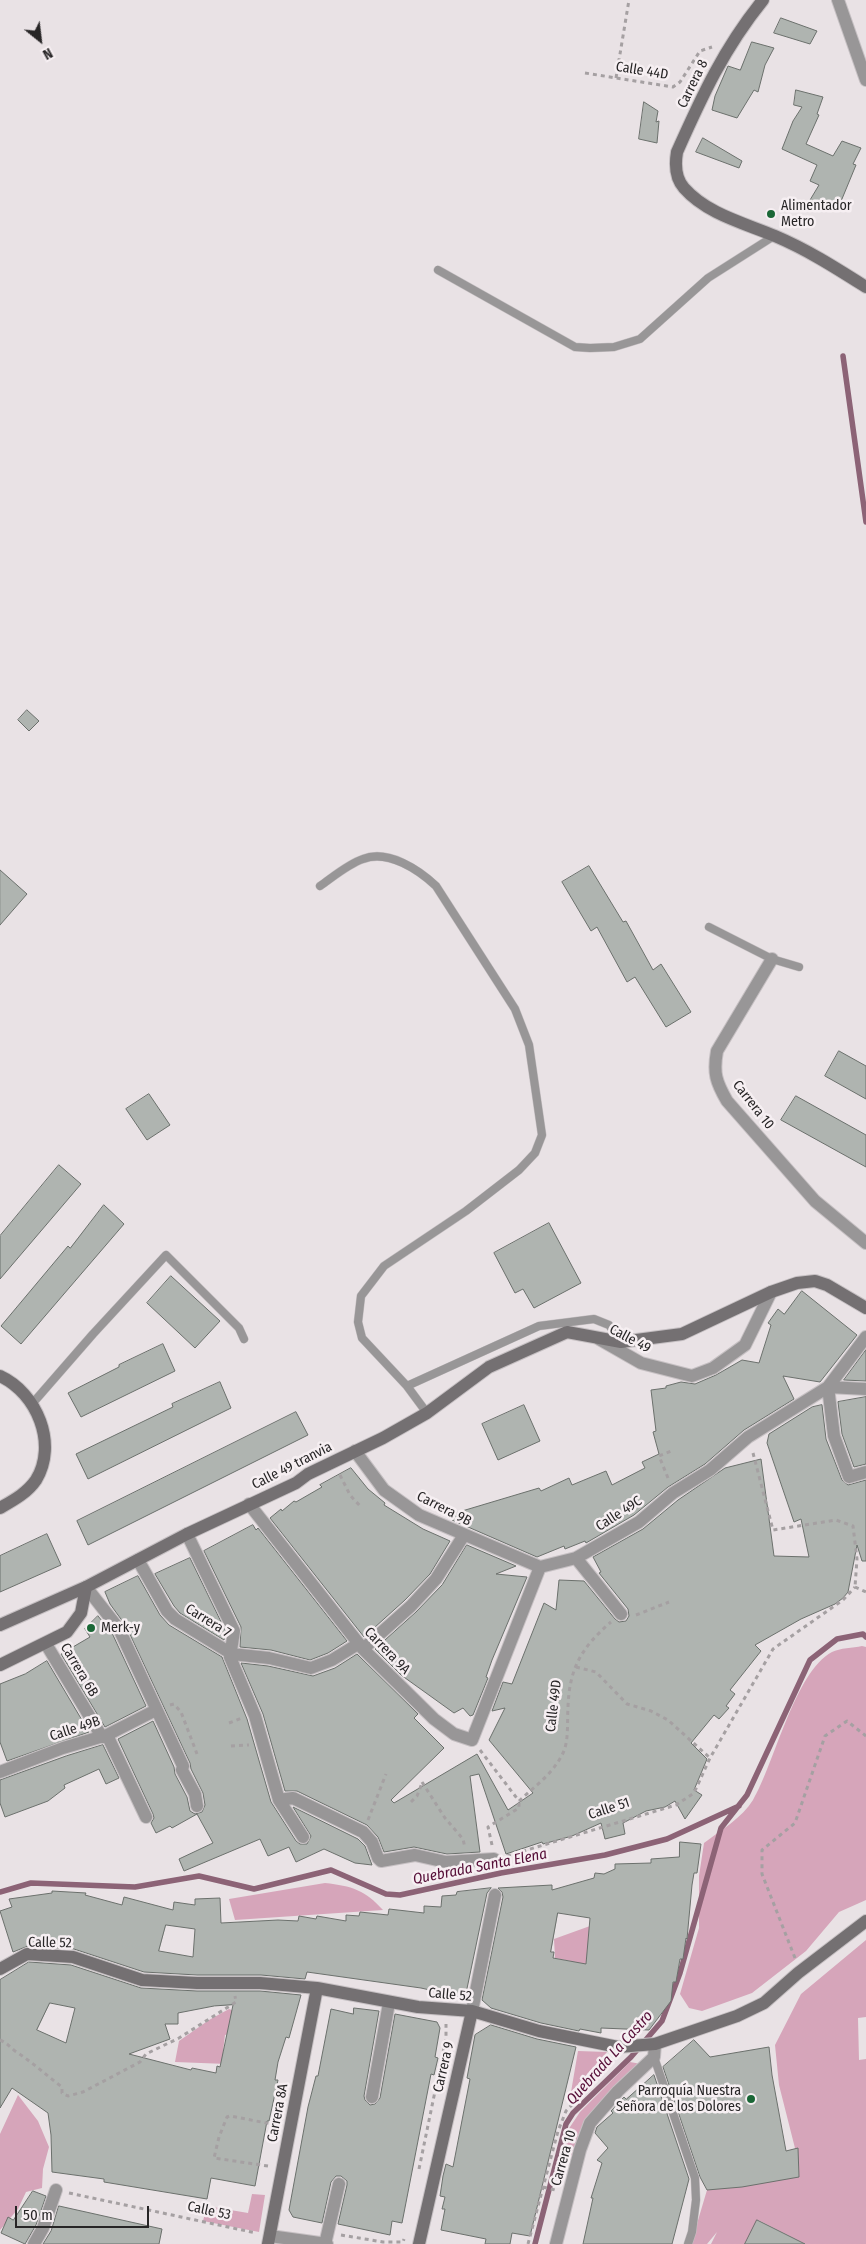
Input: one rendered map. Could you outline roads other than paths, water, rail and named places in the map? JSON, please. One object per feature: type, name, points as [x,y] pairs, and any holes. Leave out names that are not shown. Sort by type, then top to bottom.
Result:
[{"type":"street","name":"Carrera 8","points":[[762,0],[734,39],[711,76],[677,152],[676,172],[679,182],[684,189],[726,217],[774,236]]},
{"type":"street","points":[[838,0],[866,80]]},
{"type":"street","points":[[774,236],[821,258],[866,287]]},
{"type":"street","name":"Carrera 10","points":[[772,959],[717,1051],[714,1068],[717,1084],[727,1101],[815,1201],[866,1243]]},
{"type":"street","name":"Calle 49","points":[[592,1336],[621,1342],[682,1334],[771,1292],[797,1283],[815,1281],[827,1285],[866,1308]]},
{"type":"street","name":"Calle 49","points":[[592,1336],[642,1363],[692,1376],[713,1368],[745,1345],[771,1292]]},
{"type":"street","name":"Calle 49 tranvia","points":[[0,1625],[86,1587],[187,1534],[296,1483],[332,1461],[427,1413],[489,1367],[567,1332],[592,1336]]},
{"type":"street","points":[[866,1337],[828,1387],[834,1436],[849,1477],[866,1472]]},
{"type":"street","points":[[0,1376],[10,1381],[32,1404],[40,1420],[46,1441],[43,1462],[36,1480],[20,1497],[0,1508]]},
{"type":"street","points":[[828,1387],[866,1390]]},
{"type":"street","name":"Calle 49C","points":[[540,1567],[576,1558],[639,1522],[673,1493],[710,1470],[748,1437],[828,1387]]},
{"type":"street","name":"Carrera 9B","points":[[355,1451],[384,1490],[419,1515],[464,1536],[540,1567]]},
{"type":"street","name":"Carrera 9A","points":[[249,1504],[338,1614],[360,1647],[434,1719],[454,1734],[472,1740],[540,1567]]},
{"type":"street","points":[[187,1534],[234,1631],[232,1654],[230,1657],[255,1716],[279,1800],[303,1837]]},
{"type":"street","points":[[232,1654],[269,1658],[311,1668],[360,1647],[411,1606],[436,1579],[464,1536]]},
{"type":"street","points":[[576,1558],[621,1614]]},
{"type":"street","name":"Carrera 7","points":[[138,1560],[167,1611],[175,1619],[232,1654]]},
{"type":"street","points":[[0,1665],[67,1632],[81,1613],[86,1587]]},
{"type":"street","points":[[86,1587],[119,1630],[183,1766],[182,1770],[195,1794],[197,1806]]},
{"type":"street","name":"Carrera 6B","points":[[46,1644],[105,1736],[146,1817]]},
{"type":"street","name":"Calle 49B","points":[[0,1772],[63,1748],[105,1736],[156,1710]]},
{"type":"street","points":[[279,1800],[293,1798],[363,1832],[372,1842],[381,1861],[415,1855],[446,1862],[494,1859]]},
{"type":"street","name":"Carrera 9","points":[[419,2244],[472,2011],[495,1895]]},
{"type":"street","name":"Calle 52","points":[[0,1969],[27,1954],[73,1957],[142,1980],[317,1988],[418,2008],[472,2011],[539,2031],[618,2047],[654,2050],[764,2003],[798,1973],[866,1921]]},
{"type":"street","name":"Carrera 8A","points":[[269,2240],[317,1988]]},
{"type":"street","points":[[372,2098],[389,2003]]},
{"type":"street","name":"Carrera 10","points":[[556,2244],[580,2150],[590,2123],[654,2050]]},
{"type":"street","points":[[269,2240],[327,2240],[339,2184]]},
{"type":"street","points":[[34,2244],[43,2228],[56,2190]]},
{"type":"lane","points":[[438,270],[575,347],[614,347],[640,340],[708,278],[774,236]]},
{"type":"lane","points":[[320,886],[362,859],[372,856],[389,858],[425,875],[436,886],[515,1009],[529,1045],[542,1135],[535,1154],[519,1170],[466,1210],[384,1266],[361,1296],[358,1322],[362,1338],[407,1386],[427,1413]]},
{"type":"lane","points":[[709,927],[772,959],[799,967]]},
{"type":"lane","points":[[32,1404],[166,1255],[239,1328],[244,1339]]},
{"type":"lane","points":[[407,1386],[539,1326],[594,1319],[609,1326],[621,1342]]},
{"type":"lane","points":[[654,2050],[695,2178],[696,2200],[692,2232],[688,2244]]},
{"type":"waterway","points":[[843,356],[866,522]]},
{"type":"waterway","name":"Quebrada La Castro","points":[[535,2244],[566,2124],[573,2113],[631,2057],[662,2021],[680,1973],[721,1828],[747,1795],[810,1660],[837,1639],[863,1634],[866,1637]]},
{"type":"waterway","name":"Quebrada Santa Elena","points":[[0,1892],[31,1883],[135,1887],[199,1876],[254,1889],[331,1870],[386,1894],[400,1895],[501,1873],[605,1855],[667,1839],[739,1806]]},
{"type":"place","name":"Alimentador Metro","points":[[771,214]]},
{"type":"place","name":"Merk-y","points":[[91,1628]]},
{"type":"place","name":"Parroquía Nuestra Señora de los Dolores","points":[[751,2099]]}]
